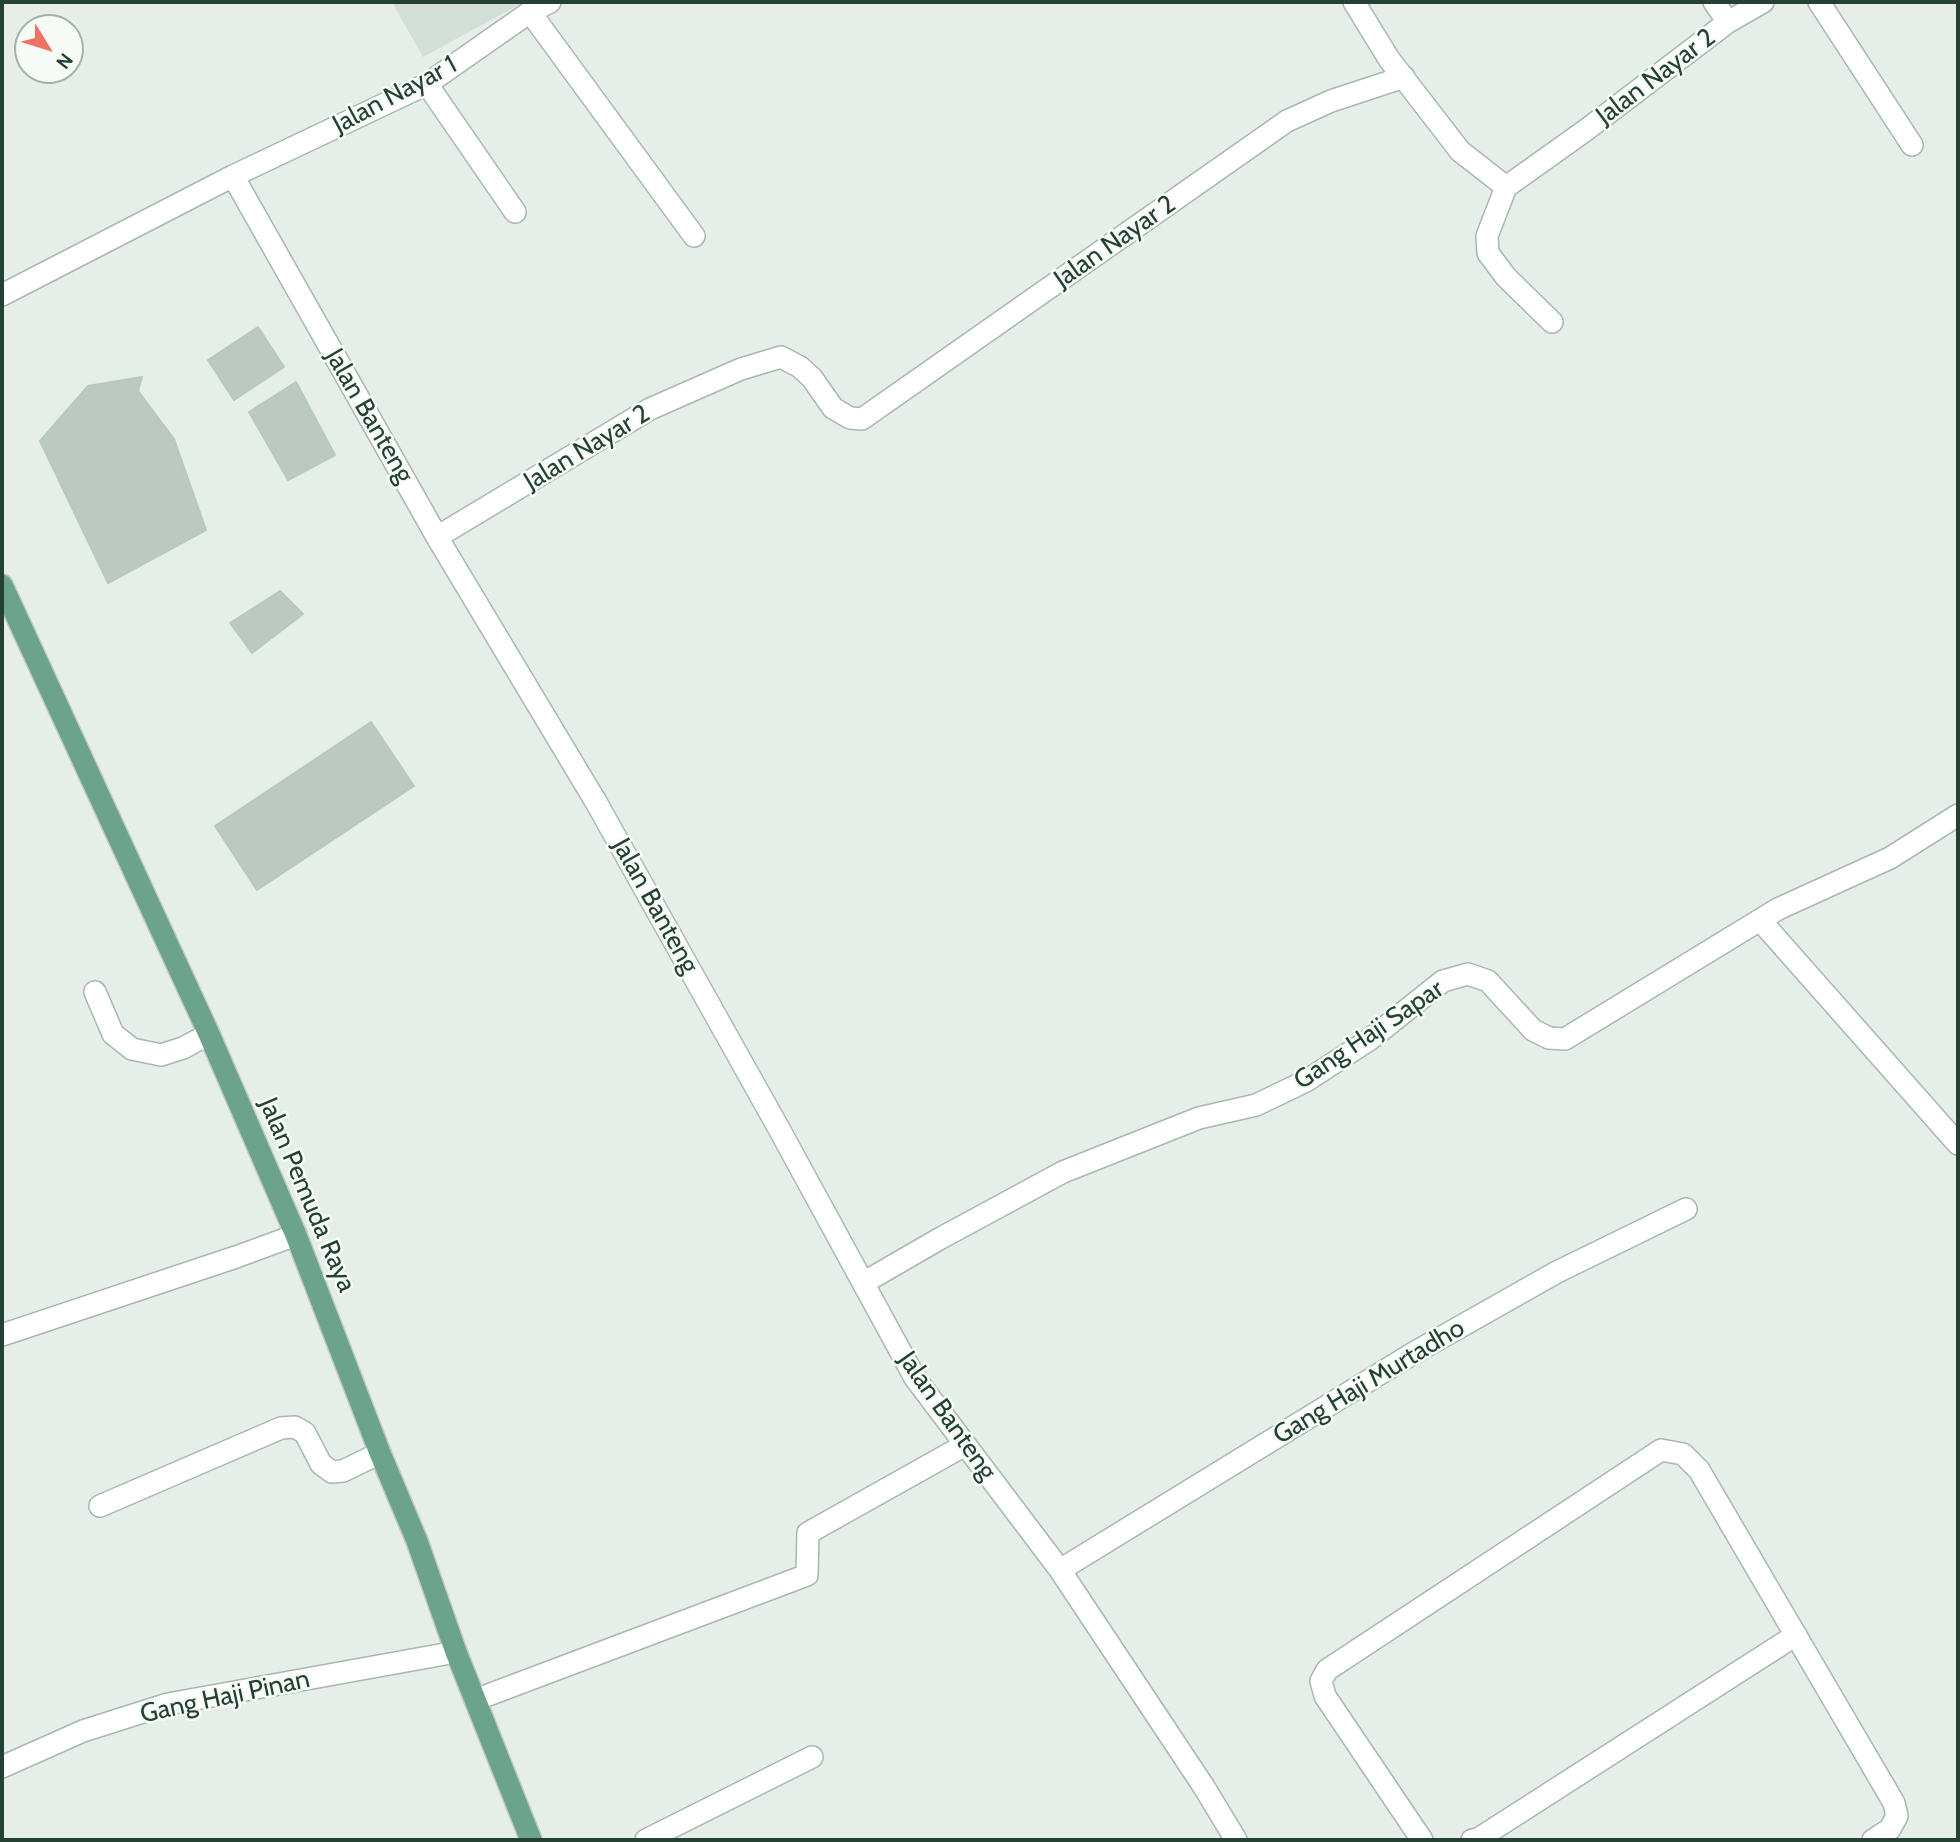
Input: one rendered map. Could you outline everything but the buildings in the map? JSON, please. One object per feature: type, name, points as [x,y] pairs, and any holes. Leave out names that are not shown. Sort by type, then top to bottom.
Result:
[{"type":"main road","name":"Jalan Pemuda Raya","points":[[2,585],[8,613],[209,1034],[296,1235],[531,1840]]},
{"type":"street","name":"Jalan Nayar 1","points":[[233,176],[426,84],[530,12],[550,2]]},
{"type":"street","points":[[1354,2],[1390,59],[1460,151],[1506,187],[1487,236],[1488,253],[1506,277],[1552,322]]},
{"type":"street","points":[[1714,2],[1728,22]]},
{"type":"street","name":"Jalan Nayar 2","points":[[1506,187],[1586,131],[1728,22],[1763,2]]},
{"type":"street","points":[[1819,2],[1912,145]]},
{"type":"street","points":[[530,12],[694,236]]},
{"type":"street","name":"Jalan Nayar 2","points":[[437,537],[650,409],[741,369],[781,357],[800,367],[812,378],[833,408],[850,418],[862,419],[1287,121],[1331,101],[1404,77]]},
{"type":"street","points":[[426,84],[515,212]]},
{"type":"street","points":[[2,295],[233,176]]},
{"type":"street","name":"Jalan Banteng","points":[[233,176],[437,537],[596,802],[915,1378],[1060,1570],[1236,1840]]},
{"type":"street","name":"Gang Haji Sapar","points":[[863,1283],[1063,1172],[1199,1118],[1256,1105],[1306,1081],[1370,1040],[1443,981],[1468,974],[1488,981],[1533,1030],[1549,1038],[1565,1039],[1778,909],[1890,858],[1958,815]]},
{"type":"street","points":[[1760,920],[1958,1144]]},
{"type":"street","points":[[95,992],[113,1034],[132,1049],[161,1055],[183,1048],[209,1034]]},
{"type":"street","name":"Gang Haji Murtadho","points":[[1060,1570],[1424,1348],[1557,1272],[1686,1209]]},
{"type":"street","points":[[2,1335],[296,1235]]},
{"type":"street","points":[[100,1506],[281,1428],[295,1427],[305,1433],[321,1464],[332,1472],[343,1471],[380,1453]]},
{"type":"street","points":[[475,1699],[807,1575],[808,1533],[965,1445]]},
{"type":"street","points":[[1422,1840],[1325,1696],[1321,1681],[1327,1670],[1661,1450],[1684,1454],[1699,1470],[1894,1804],[1897,1816],[1890,1829],[1873,1840]]},
{"type":"street","points":[[1476,1840],[1796,1635]]},
{"type":"street","name":"Gang Haji Pinan","points":[[2,1767],[83,1731],[168,1704],[456,1652]]},
{"type":"street","points":[[646,1840],[812,1757]]},
{"type":"shaded area","points":[[392,2],[524,2],[423,57]]}]
